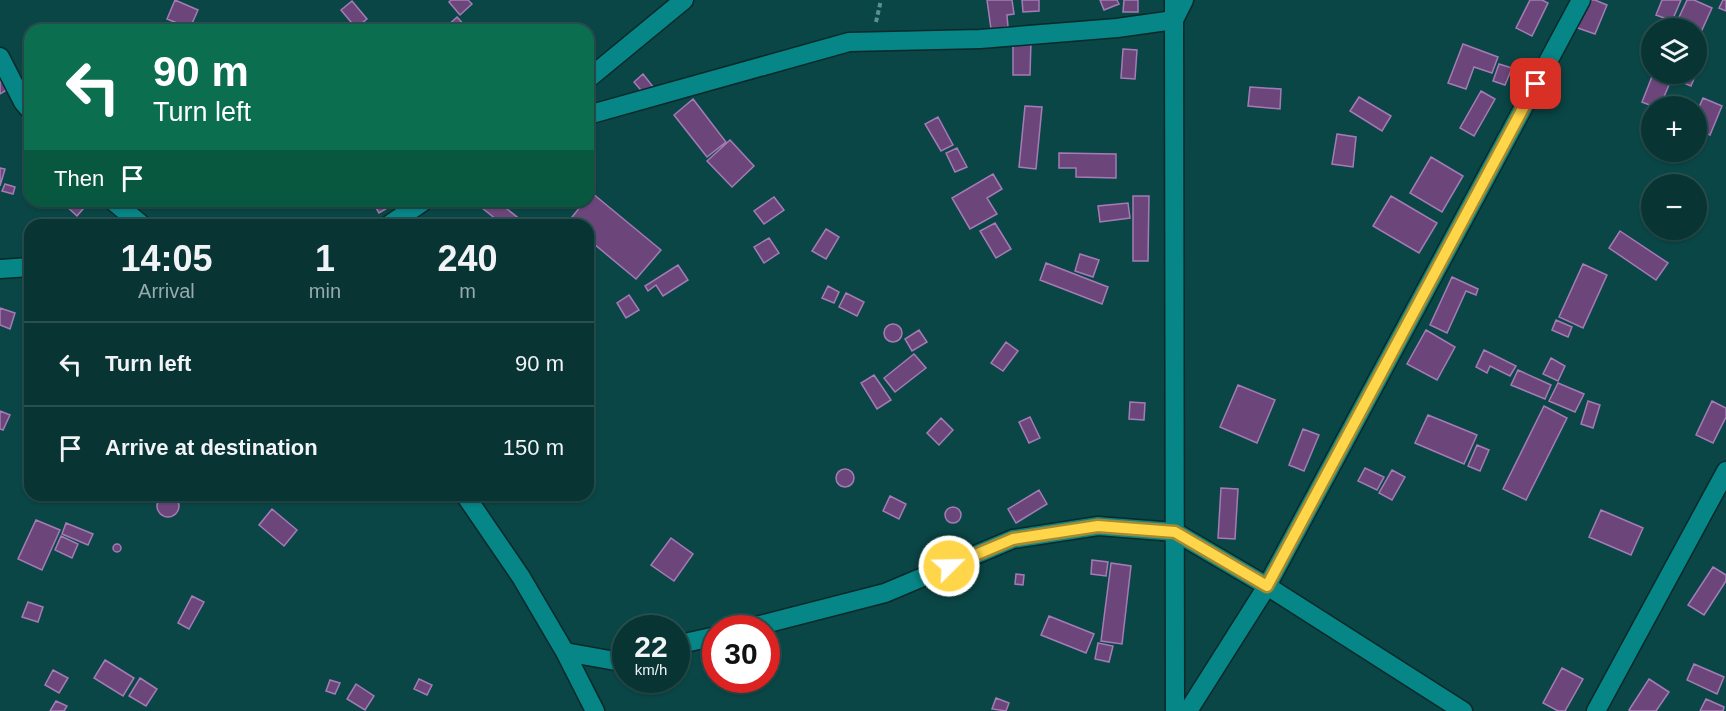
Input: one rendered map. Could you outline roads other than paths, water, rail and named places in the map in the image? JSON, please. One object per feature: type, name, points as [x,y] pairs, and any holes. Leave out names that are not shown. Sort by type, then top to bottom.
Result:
[{"type":"street","points":[[594,74],[684,0]]},
{"type":"street","points":[[1174,0],[1175,711]]},
{"type":"street","points":[[1174,20],[1184,0]]},
{"type":"street","points":[[1188,711],[1267,586],[1581,0]]},
{"type":"street","points":[[594,113],[849,42],[980,39],[1117,28],[1174,20]]},
{"type":"street","points":[[0,57],[24,103]]},
{"type":"street","points":[[120,207],[135,219]]},
{"type":"street","points":[[398,219],[415,207]]},
{"type":"street","points":[[0,269],[24,267]]},
{"type":"street","points":[[1596,711],[1726,471]]},
{"type":"street","points":[[469,501],[521,577],[565,652],[595,711]]},
{"type":"street","points":[[780,620],[885,593],[1013,539],[1098,526],[1175,532],[1267,586],[1463,711]]},
{"type":"street","points":[[565,652],[612,660]]}]
